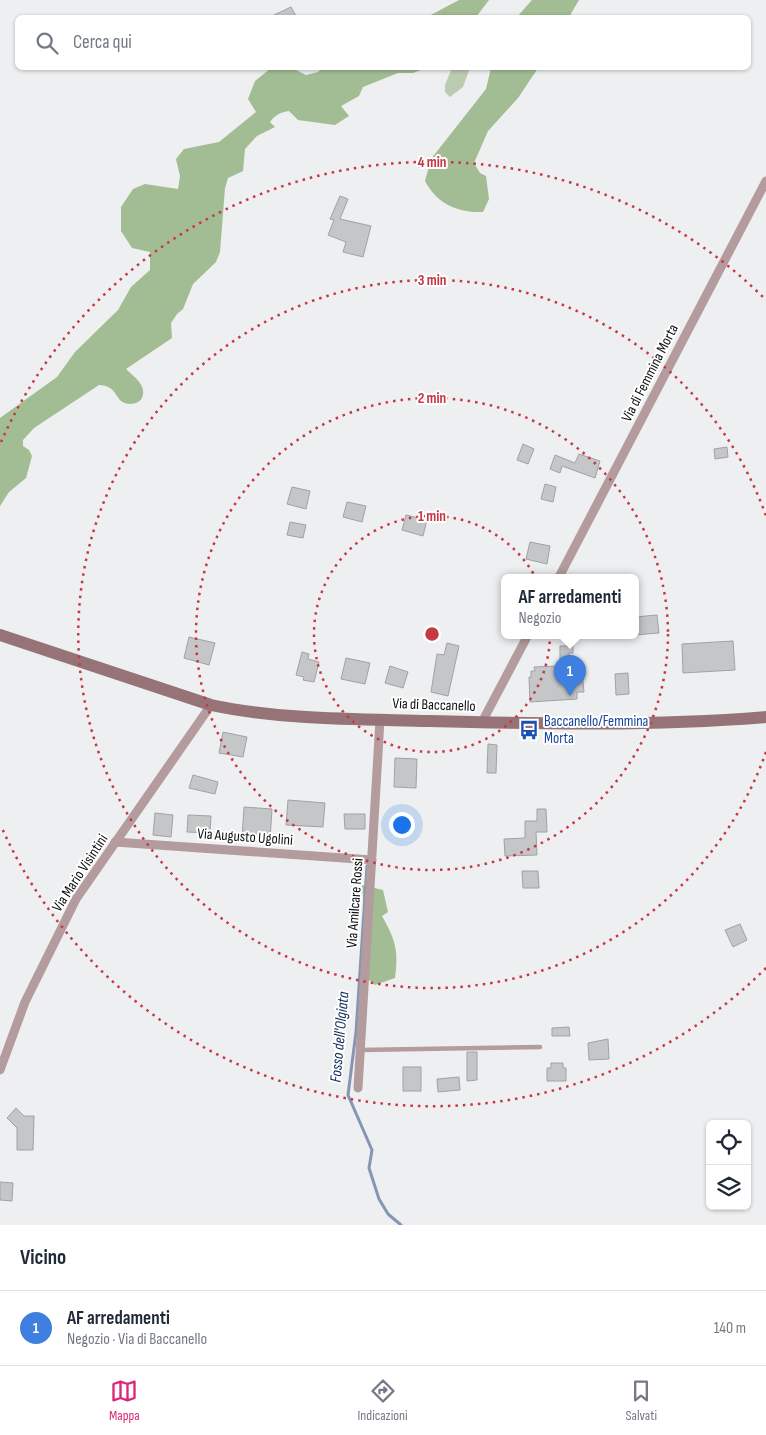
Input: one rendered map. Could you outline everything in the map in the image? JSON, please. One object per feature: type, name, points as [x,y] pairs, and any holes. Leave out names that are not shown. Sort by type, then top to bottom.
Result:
[{"type":"street","name":"Via di Femmina Morta","points":[[561,574],[766,181]]},
{"type":"street","name":"Via di Baccanello","points":[[0,626],[108,672]]},
{"type":"street","name":"Via di Baccanello","points":[[0,635],[211,705],[274,714],[380,720],[626,724],[766,717]]},
{"type":"street","points":[[482,722],[526,639]]},
{"type":"street","name":"Via Mario Visintini","points":[[0,1070],[15,1024],[76,899],[211,705]]},
{"type":"street","name":"Via Amilcare Rossi","points":[[358,1088],[380,720]]},
{"type":"street","name":"Via Augusto Ugolini","points":[[116,842],[372,860]]},
{"type":"lane","points":[[360,1050],[540,1047]]},
{"type":"green space","points":[[459,0],[489,0],[478,15],[431,15]]},
{"type":"green space","points":[[532,0],[579,0],[570,15],[519,15]]},
{"type":"green space","points":[[269,70],[296,70],[306,75],[320,70],[421,70],[413,73],[398,73],[363,87],[359,96],[341,106],[349,116],[335,125],[298,120],[289,111],[274,117],[270,122],[275,127],[257,136],[245,149],[243,171],[228,178],[225,188],[220,252],[216,262],[193,284],[183,309],[171,323],[172,338],[126,369],[142,387],[142,398],[134,404],[124,403],[110,388],[99,385],[34,428],[23,440],[23,446],[29,450],[32,456],[26,478],[9,492],[0,506],[0,418],[57,377],[75,352],[118,310],[131,287],[150,270],[150,252],[132,248],[121,231],[121,207],[133,189],[145,184],[178,189],[180,176],[176,159],[184,149],[219,142],[256,112],[248,99],[255,81]]},
{"type":"green space","points":[[451,70],[469,70],[463,87],[450,97],[445,92],[445,85]]},
{"type":"green space","points":[[491,70],[537,70],[518,98],[488,131],[474,163],[480,173],[486,176],[489,199],[483,212],[465,211],[449,206],[442,201],[425,181],[431,159],[486,89]]},
{"type":"green space","points":[[362,885],[383,890],[388,912],[382,916],[393,939],[396,953],[395,978],[375,985],[362,974],[360,958],[366,934]]},
{"type":"building","points":[[291,7],[295,15],[274,15]]},
{"type":"building","points":[[340,196],[348,199],[340,219],[371,226],[363,257],[343,252],[346,242],[328,235],[334,220],[330,219]]},
{"type":"building","points":[[523,444],[534,449],[528,464],[517,460]]},
{"type":"building","points":[[727,447],[728,457],[715,459],[714,449]]},
{"type":"building","points":[[579,454],[600,461],[595,478],[562,466],[560,473],[550,469],[555,455],[575,463]]},
{"type":"building","points":[[545,484],[556,487],[553,502],[541,499]]},
{"type":"building","points":[[292,487],[310,491],[306,509],[287,504]]},
{"type":"building","points":[[347,502],[366,506],[362,522],[343,517]]},
{"type":"building","points":[[406,515],[427,520],[423,536],[402,530]]},
{"type":"building","points":[[290,522],[306,525],[303,538],[287,535]]},
{"type":"building","points":[[530,542],[550,546],[547,564],[526,559]]},
{"type":"building","points":[[657,615],[659,633],[639,635],[639,617]]},
{"type":"building","points":[[189,637],[215,643],[209,665],[184,658]]},
{"type":"building","points":[[733,641],[735,670],[683,673],[682,644]]},
{"type":"building","points":[[447,643],[459,646],[448,696],[431,692],[437,654],[444,655]]},
{"type":"building","points":[[560,646],[573,646],[573,653],[569,653],[570,669],[582,671],[584,692],[577,692],[577,699],[530,702],[529,677],[531,677],[531,671],[535,671],[534,667],[560,666]]},
{"type":"building","points":[[302,652],[309,654],[308,659],[319,662],[314,682],[303,680],[304,677],[296,675]]},
{"type":"building","points":[[346,658],[370,663],[365,684],[341,679]]},
{"type":"building","points":[[390,666],[408,672],[403,688],[385,683]]},
{"type":"building","points":[[628,673],[629,694],[616,695],[615,674]]},
{"type":"building","points":[[223,732],[247,737],[243,757],[219,753]]},
{"type":"building","points":[[488,744],[497,745],[496,773],[487,773]]},
{"type":"building","points":[[395,758],[417,759],[416,788],[394,787]]},
{"type":"building","points":[[193,775],[218,782],[215,794],[189,788]]},
{"type":"building","points":[[288,800],[325,803],[323,827],[286,825]]},
{"type":"building","points":[[244,807],[272,809],[270,840],[242,838]]},
{"type":"building","points":[[537,809],[546,809],[547,832],[536,832],[537,855],[505,856],[504,839],[525,838],[525,821],[537,821]]},
{"type":"building","points":[[155,813],[173,815],[171,837],[153,835]]},
{"type":"building","points":[[344,814],[365,814],[365,829],[345,829]]},
{"type":"building","points":[[188,815],[211,816],[210,833],[187,832]]},
{"type":"building","points":[[522,871],[538,871],[539,888],[523,888]]},
{"type":"building","points":[[740,924],[747,940],[733,947],[725,930]]},
{"type":"building","points":[[569,1027],[570,1036],[552,1036],[552,1028]]},
{"type":"building","points":[[608,1039],[609,1059],[589,1060],[588,1043]]},
{"type":"building","points":[[467,1052],[477,1052],[477,1080],[467,1081]]},
{"type":"building","points":[[551,1063],[563,1063],[563,1068],[566,1068],[566,1081],[547,1081],[547,1068],[551,1068]]},
{"type":"building","points":[[403,1067],[421,1067],[421,1091],[403,1091]]},
{"type":"building","points":[[459,1077],[460,1090],[438,1092],[437,1079]]},
{"type":"building","points":[[16,1108],[24,1116],[34,1116],[33,1150],[17,1150],[17,1128],[7,1118]]},
{"type":"building","points":[[0,1182],[13,1183],[12,1201],[0,1200]]},
{"type":"waterway","name":"Fosso dell'Olgiata","points":[[367,866],[356,1032],[348,1095],[372,1150],[369,1168],[379,1199],[388,1214],[401,1225]]},
{"type":"place","name":"AF arredamenti","points":[[570,696]]},
{"type":"place","name":"Baccanello/Femmina Morta","points":[[529,730]]}]
